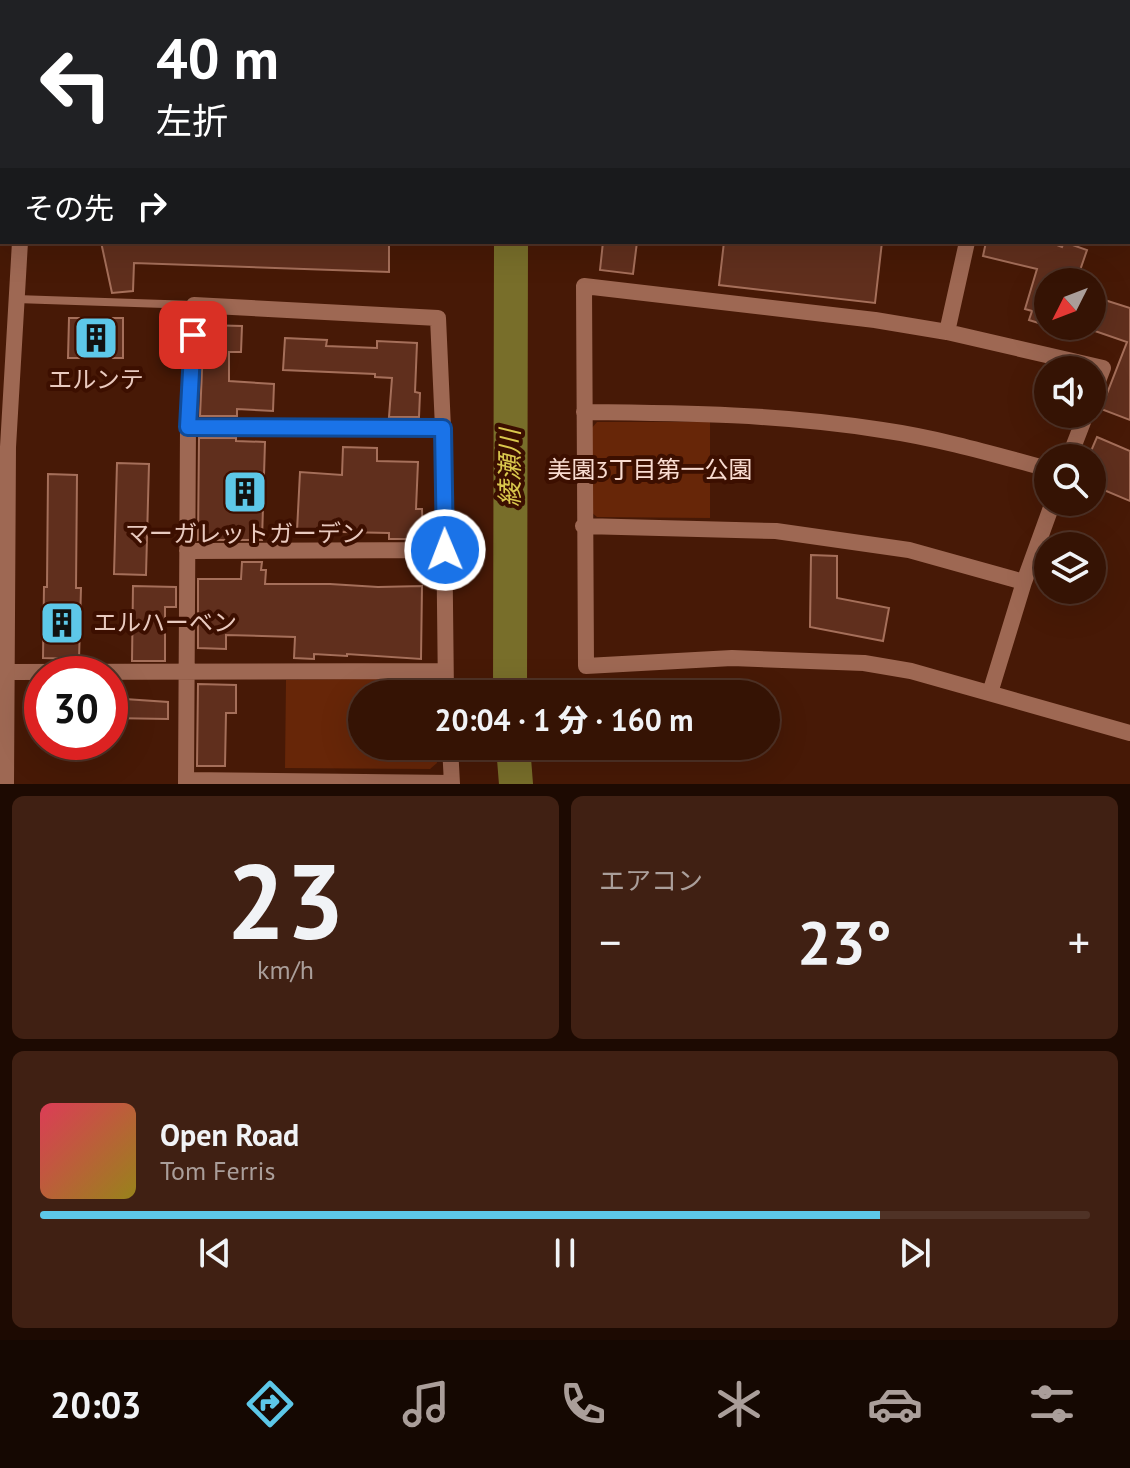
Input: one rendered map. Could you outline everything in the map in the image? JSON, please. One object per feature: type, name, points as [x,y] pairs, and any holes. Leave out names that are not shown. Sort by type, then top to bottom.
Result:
[{"type":"street","points":[[6,784],[8,447],[20,244]]},
{"type":"street","points":[[947,332],[967,244]]},
{"type":"street","points":[[1051,356],[947,332],[875,320],[584,286],[586,666],[732,658],[864,663],[911,671],[1130,733]]},
{"type":"street","points":[[445,680],[443,428],[438,318],[194,305],[188,427],[186,782],[452,784],[451,760]]},
{"type":"street","points":[[584,412],[711,413],[802,419],[964,446],[1034,465]]},
{"type":"street","points":[[188,427],[443,428]]},
{"type":"street","points":[[990,693],[1048,516]]},
{"type":"street","points":[[583,526],[776,531],[909,550],[1024,582]]},
{"type":"street","points":[[187,551],[445,550]]},
{"type":"street","points":[[7,672],[186,674],[445,671]]},
{"type":"lane","points":[[15,299],[194,305]]},
{"type":"green space","name":"美園3丁目第一公園","points":[[597,422],[710,422],[710,518],[597,517],[590,511],[591,429]]},
{"type":"green space","points":[[427,678],[348,680],[348,760],[437,760],[437,763],[430,769],[285,768],[286,680]]},
{"type":"building","points":[[101,244],[389,244],[389,272],[134,263],[133,291],[112,293]]},
{"type":"building","points":[[603,244],[637,244],[633,274],[600,270]]},
{"type":"building","points":[[724,244],[882,244],[875,303],[719,285]]},
{"type":"building","points":[[986,244],[1054,244],[1062,247],[1070,244],[1087,250],[1081,268],[1034,268],[983,256]]},
{"type":"building","points":[[1034,279],[1034,322],[1029,320],[1032,311],[1025,309]]},
{"type":"building","points":[[1106,300],[1130,308],[1130,420],[1106,411],[1106,396],[1127,342],[1106,335]]},
{"type":"building","name":"エルンテ","points":[[69,318],[123,318],[123,358],[68,358]]},
{"type":"building","points":[[204,325],[242,326],[241,352],[229,352],[229,381],[274,384],[273,411],[237,409],[237,416],[200,416]]},
{"type":"building","points":[[285,338],[327,340],[326,346],[377,348],[377,341],[417,343],[415,392],[420,393],[419,417],[389,417],[392,378],[375,377],[375,374],[283,370]]},
{"type":"building","points":[[1097,437],[1130,451],[1130,501],[1106,491],[1106,444],[1094,444]]},
{"type":"building","points":[[199,438],[265,442],[262,540],[198,540]]},
{"type":"building","points":[[343,447],[377,448],[377,461],[418,462],[416,509],[422,509],[423,539],[389,539],[389,533],[297,531],[300,472],[342,475]]},
{"type":"building","points":[[117,463],[149,464],[146,575],[114,574]]},
{"type":"building","points":[[48,474],[77,475],[76,588],[81,588],[79,656],[43,656],[44,587],[47,587]]},
{"type":"building","points":[[811,555],[837,556],[837,598],[889,608],[883,641],[810,627]]},
{"type":"building","points":[[242,562],[262,562],[261,570],[266,570],[265,584],[422,586],[421,659],[347,654],[314,654],[314,659],[294,658],[295,637],[226,635],[226,649],[198,648],[198,579],[241,579]]},
{"type":"building","points":[[133,586],[176,587],[176,607],[165,607],[165,661],[132,661]]},
{"type":"building","points":[[198,684],[236,685],[236,713],[226,713],[225,766],[197,766]]},
{"type":"building","points":[[128,699],[168,702],[168,719],[128,718]]},
{"type":"waterway","name":"綾瀬川","points":[[510,680],[511,244]]},
{"type":"waterway","name":"綾瀬川","points":[[514,760],[516,784]]},
{"type":"place","name":"エルンテ","points":[[96,338]]},
{"type":"place","name":"マーガレットガーデン","points":[[245,492]]},
{"type":"place","name":"エルハーベン","points":[[62,623]]},
{"type":"route","points":[[193,335],[188,427],[443,428],[445,550]]}]
